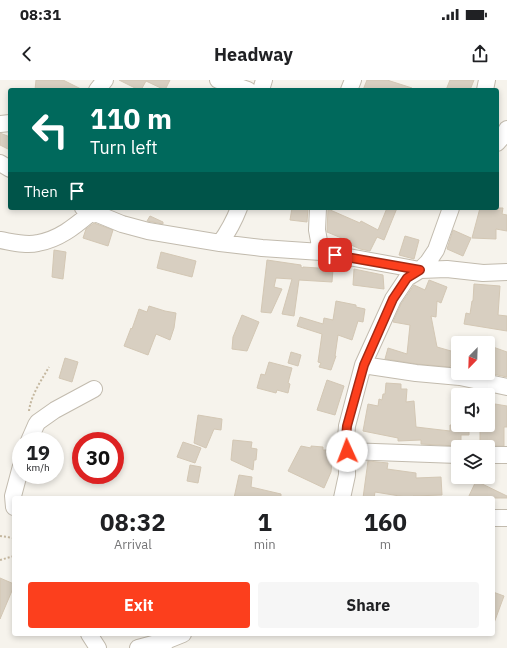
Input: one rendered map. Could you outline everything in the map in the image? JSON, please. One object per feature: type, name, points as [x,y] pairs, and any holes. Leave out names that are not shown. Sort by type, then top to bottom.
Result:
[{"type":"street","points":[[99,88],[105,80]]},
{"type":"street","points":[[218,80],[242,88]]},
{"type":"street","points":[[499,141],[507,129]]},
{"type":"street","points":[[0,240],[27,244],[37,243],[55,237],[70,230],[87,210],[122,224],[148,231],[220,243],[262,248],[321,252],[420,270],[447,269],[483,273],[507,272]]},
{"type":"street","points":[[220,243],[228,231],[238,210]]},
{"type":"street","points":[[318,210],[317,230],[321,252]]},
{"type":"street","points":[[342,496],[347,475],[347,426],[364,365],[393,299],[407,278],[420,270],[428,262],[436,250],[450,210]]},
{"type":"street","points":[[364,365],[416,373],[460,377],[507,387]]},
{"type":"street","points":[[33,432],[38,422],[55,410],[94,389]]},
{"type":"street","points":[[347,451],[451,456]]},
{"type":"street","points":[[495,455],[507,455]]},
{"type":"street","points":[[12,496],[16,484]]},
{"type":"street","points":[[495,518],[507,518]]},
{"type":"street","points":[[90,636],[98,648]]},
{"type":"street","points":[[138,648],[164,644],[179,636]]},
{"type":"path","points":[[30,432],[30,406],[33,396],[49,366]]},
{"type":"path","points":[[0,536],[12,538]]},
{"type":"path","points":[[0,560],[12,557]]},
{"type":"building","points":[[36,80],[63,80],[79,88],[35,88]]},
{"type":"building","points":[[119,80],[170,80],[166,88],[161,88],[146,81],[142,88],[135,88]]},
{"type":"building","points":[[367,80],[387,80],[412,88],[364,88]]},
{"type":"building","points":[[450,80],[474,80],[471,88],[447,88]]},
{"type":"building","points":[[0,133],[8,136],[8,149],[0,145]]},
{"type":"building","points":[[499,208],[503,208],[502,214],[507,215],[507,231],[496,229],[496,239],[472,238],[479,210],[499,210]]},
{"type":"building","points":[[292,210],[308,210],[307,222],[290,220]]},
{"type":"building","points":[[328,210],[360,223],[361,221],[378,230],[386,210],[396,210],[384,240],[377,237],[370,251],[360,249],[349,244],[351,242],[327,232]]},
{"type":"building","points":[[150,216],[163,222],[163,224],[147,221]]},
{"type":"building","points":[[94,223],[113,230],[108,246],[83,238],[86,229]]},
{"type":"building","points":[[453,230],[471,238],[463,256],[447,249]]},
{"type":"building","points":[[405,236],[419,240],[414,259],[399,255]]},
{"type":"building","points":[[54,250],[66,252],[63,279],[52,277]]},
{"type":"building","points":[[161,252],[196,261],[192,277],[157,268]]},
{"type":"building","points":[[267,260],[301,265],[303,268],[333,269],[332,282],[299,280],[294,316],[282,314],[292,279],[276,278],[274,287],[282,289],[271,313],[261,312]]},
{"type":"building","points":[[354,269],[383,275],[384,289],[353,285]]},
{"type":"building","points":[[429,280],[447,287],[441,303],[437,301],[436,317],[431,316],[437,347],[451,351],[450,367],[385,359],[388,348],[407,354],[410,325],[393,322],[401,304],[414,285],[425,290]]},
{"type":"building","points":[[474,284],[500,286],[498,315],[507,316],[507,331],[464,324],[466,313],[470,314],[473,301]]},
{"type":"building","points":[[336,301],[356,305],[356,307],[365,309],[363,322],[358,321],[352,340],[338,335],[336,356],[331,370],[319,367],[321,363],[318,362],[322,334],[297,326],[300,317],[323,324],[324,318],[333,320]]},
{"type":"building","points":[[149,306],[176,313],[174,328],[170,340],[156,334],[148,355],[124,346],[139,309],[147,312]]},
{"type":"building","points":[[242,315],[259,322],[247,351],[232,349],[233,337]]},
{"type":"building","points":[[495,348],[507,352],[507,377],[495,374]]},
{"type":"building","points":[[291,352],[301,355],[298,366],[288,363]]},
{"type":"building","points":[[65,358],[78,362],[72,382],[59,378]]},
{"type":"building","points":[[269,362],[292,368],[288,383],[290,384],[288,393],[277,390],[276,393],[257,388],[261,374],[265,375]]},
{"type":"building","points":[[327,380],[344,386],[335,415],[317,410]]},
{"type":"building","points":[[386,383],[401,384],[401,389],[407,389],[406,402],[414,401],[416,427],[450,431],[451,425],[451,432],[469,432],[469,435],[461,435],[461,440],[451,440],[451,446],[421,444],[421,440],[398,441],[398,438],[363,431],[368,404],[378,406],[379,399],[382,400],[383,394],[385,394]]},
{"type":"building","points":[[495,404],[507,406],[507,427],[504,427],[504,446],[495,446],[495,440],[480,440],[480,432],[495,432]]},
{"type":"building","points":[[198,415],[222,419],[221,430],[214,429],[206,448],[194,443]]},
{"type":"building","points":[[233,440],[252,442],[251,448],[257,449],[253,470],[231,460]]},
{"type":"building","points":[[183,442],[201,448],[195,463],[177,457]]},
{"type":"building","points":[[301,446],[311,448],[311,446],[323,447],[323,450],[333,450],[331,472],[324,488],[288,471]]},
{"type":"building","points":[[368,461],[388,463],[387,469],[416,473],[416,478],[441,477],[442,495],[400,496],[375,492],[374,496],[363,496]]},
{"type":"building","points":[[190,465],[201,467],[198,483],[187,481]]},
{"type":"building","points":[[239,475],[252,477],[251,487],[281,494],[281,496],[234,496]]},
{"type":"building","points":[[475,484],[482,484],[507,496],[507,498],[495,498],[495,496],[469,496]]},
{"type":"building","points":[[0,578],[12,583],[12,591],[0,619]]},
{"type":"building","points":[[495,593],[504,596],[495,620]]},
{"type":"route","points":[[335,255],[420,270],[407,278],[393,299],[364,365],[347,426],[347,451]]}]
